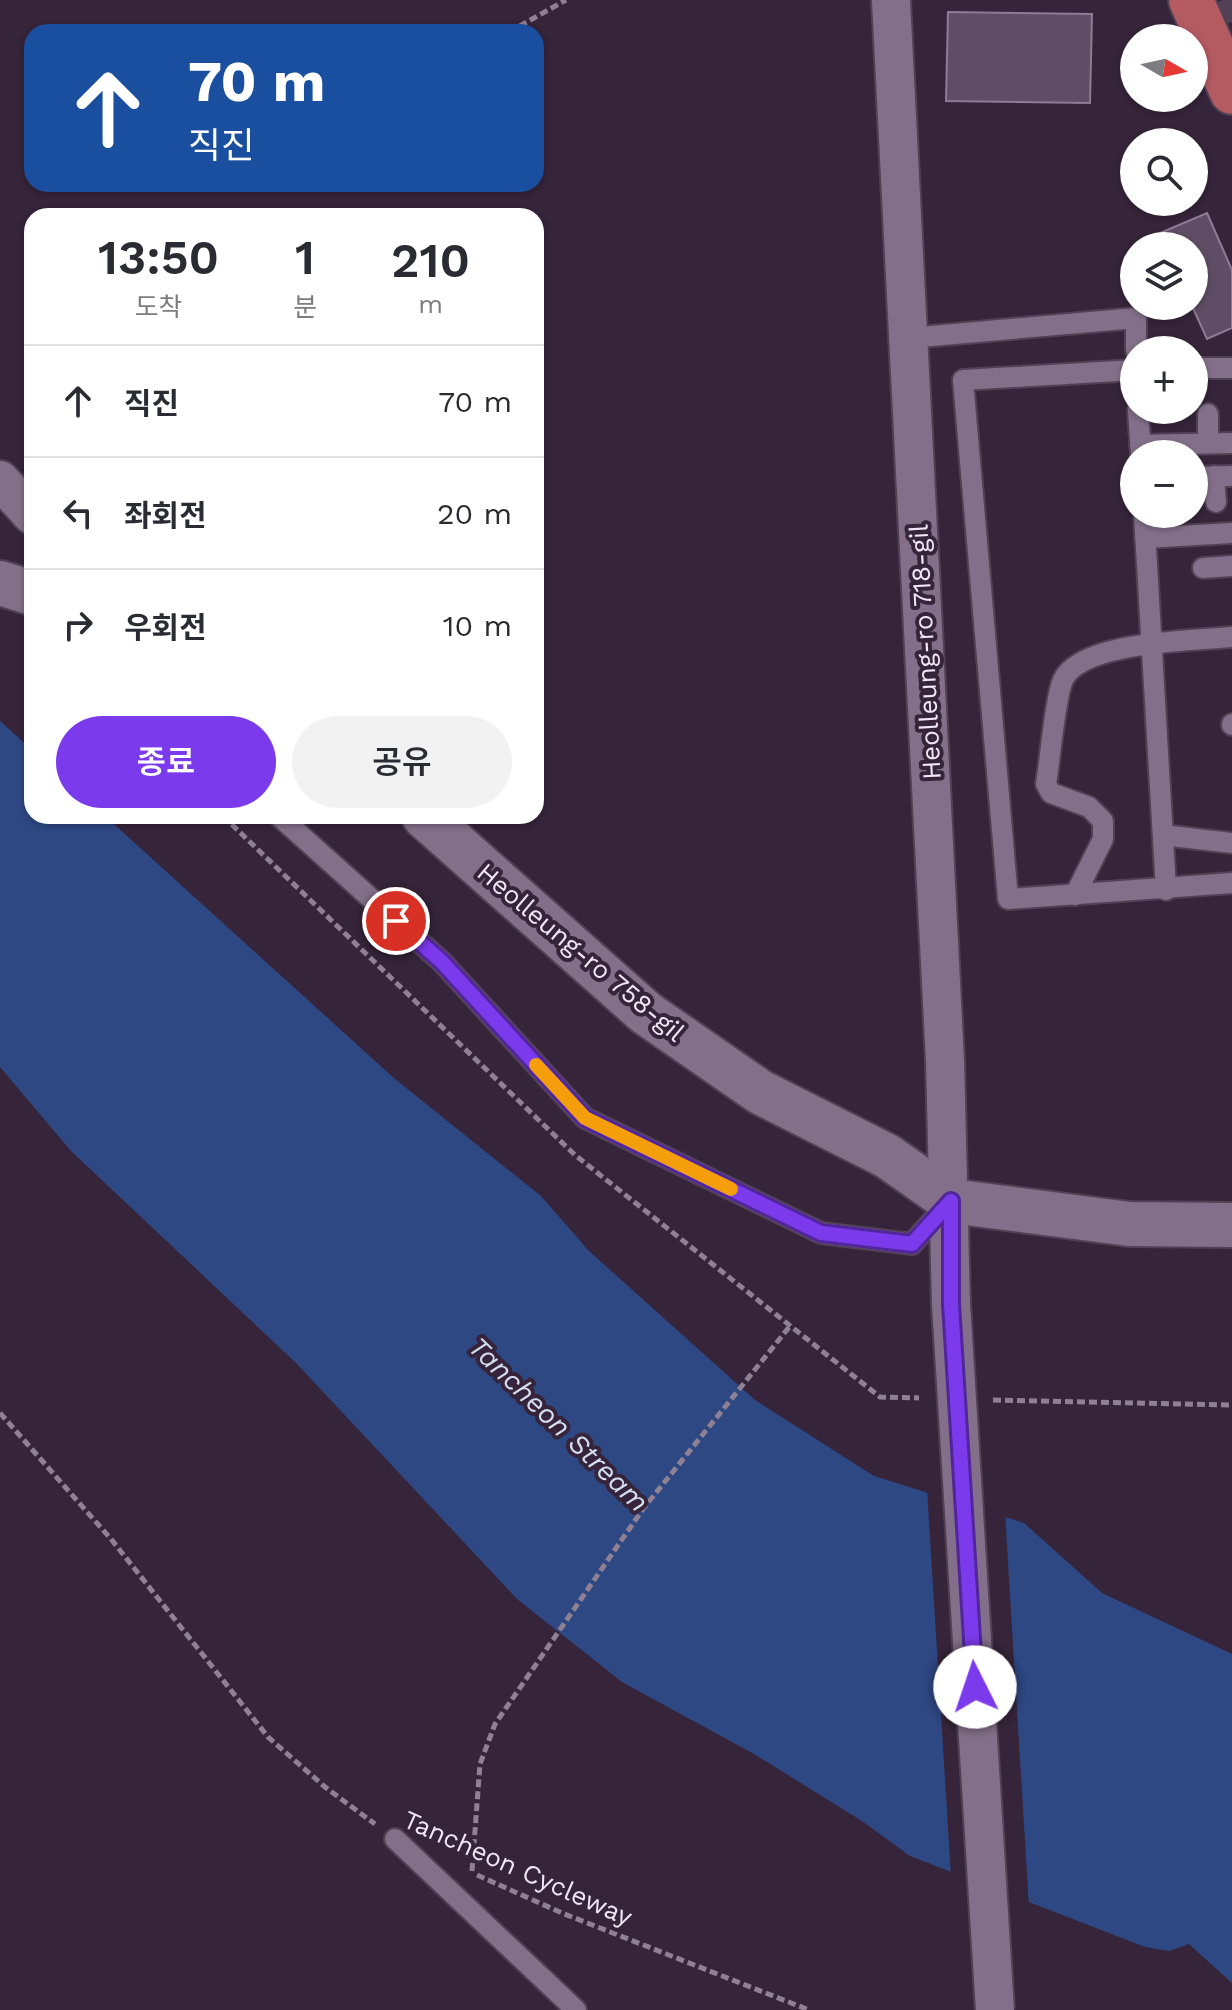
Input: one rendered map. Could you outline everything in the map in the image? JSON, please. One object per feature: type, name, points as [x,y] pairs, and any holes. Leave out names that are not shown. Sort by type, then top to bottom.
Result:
[{"type":"main road","points":[[1191,0],[1232,92]]},
{"type":"street","name":"Heolleung-ro 718-gil","points":[[891,0],[951,1201],[951,1304],[995,2010]]},
{"type":"street","points":[[0,480],[24,506]]},
{"type":"street","points":[[0,583],[24,590]]},
{"type":"street","name":"Heolleung-ro 758-gil","points":[[433,824],[646,1013],[760,1092],[887,1156],[951,1201],[1129,1224],[1232,1225]]},
{"type":"lane","points":[[909,338],[1136,318],[1136,336]]},
{"type":"lane","points":[[1208,368],[1232,368]]},
{"type":"lane","points":[[1120,371],[963,380],[1008,899],[1232,883]]},
{"type":"lane","points":[[1208,443],[1232,443]]},
{"type":"lane","points":[[1213,476],[1216,502]]},
{"type":"lane","points":[[1145,528],[1166,890]]},
{"type":"lane","points":[[1145,538],[1232,533]]},
{"type":"lane","points":[[1203,568],[1232,566]]},
{"type":"lane","points":[[1075,895],[1103,839],[1103,821],[1089,807],[1051,793],[1046,784],[1064,679],[1087,658],[1152,645],[1232,637]]},
{"type":"lane","points":[[288,824],[442,962],[585,1118],[821,1233],[912,1244],[951,1201]]},
{"type":"lane","points":[[1163,835],[1232,843]]},
{"type":"lane","points":[[395,1839],[576,2010]]},
{"type":"path","points":[[523,24],[566,0]]},
{"type":"path","points":[[472,1872],[480,1764],[495,1724],[643,1509],[790,1326]]},
{"type":"path","name":"Tancheon Cycleway","points":[[0,1413],[111,1539],[268,1737],[325,1787],[395,1839]]},
{"type":"path","name":"Tancheon Cycleway","points":[[459,1867],[562,1913],[809,2010]]},
{"type":"water","name":"Tancheon Stream","points":[[0,721],[24,743],[24,824],[114,824],[395,1079],[541,1196],[589,1251],[755,1400],[874,1476],[1024,1523],[1102,1593],[1232,1654],[1232,1983],[1189,1944],[1169,1951],[1145,1947],[910,1856],[862,1821],[754,1754],[622,1682],[517,1599],[296,1363],[71,1151],[0,1067]]},
{"type":"pier","points":[[927,1489],[1005,1513],[1029,1907],[951,1876]]},
{"type":"building","points":[[948,12],[1092,14],[1090,103],[946,101]]},
{"type":"building","points":[[1208,215],[1232,270],[1232,328],[1208,339],[1198,320],[1208,320],[1208,232],[1162,232]]},
{"type":"tunnel","points":[[1223,0],[1232,22]]},
{"type":"slow traffic","points":[[536,1065],[585,1118],[731,1189]]},
{"type":"route","points":[[396,921],[442,962],[585,1118],[821,1233],[912,1244],[951,1201],[951,1304],[975,1687]]}]
